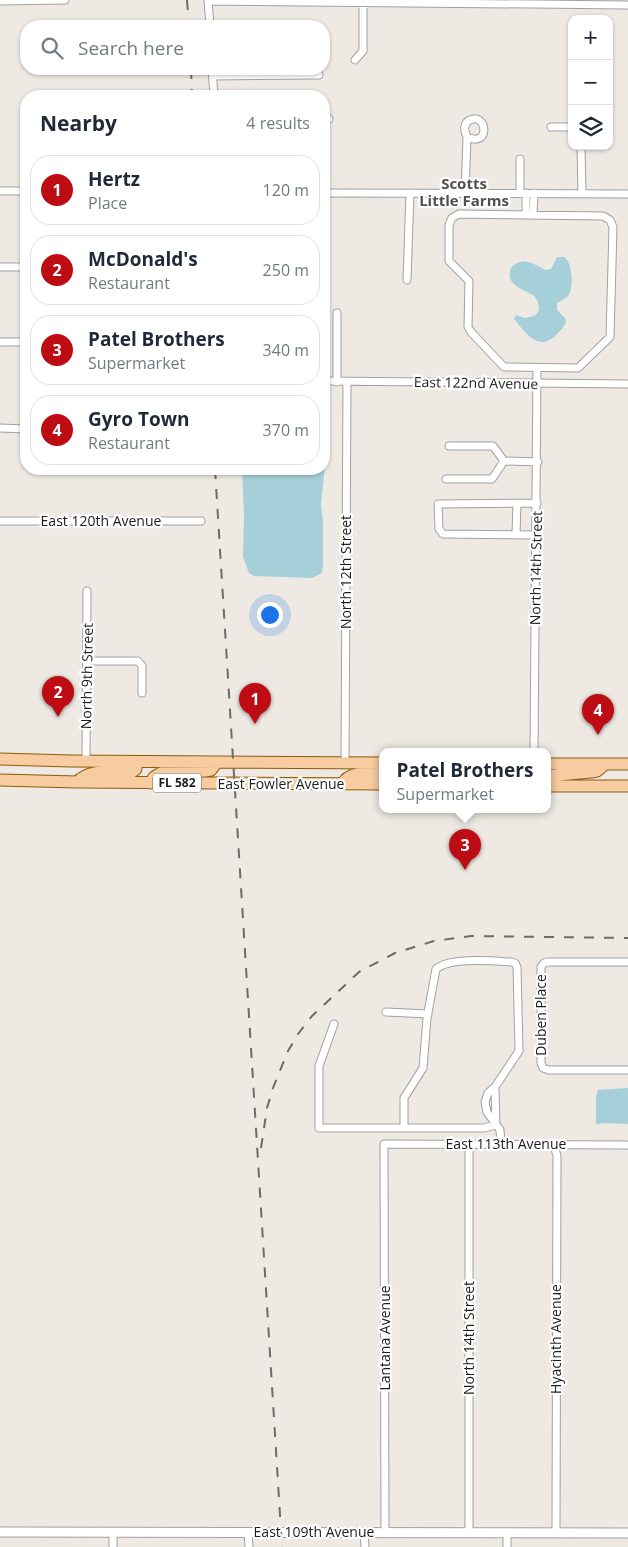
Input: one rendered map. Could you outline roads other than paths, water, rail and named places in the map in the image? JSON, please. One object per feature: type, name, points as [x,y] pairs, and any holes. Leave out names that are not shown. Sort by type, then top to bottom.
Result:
[{"type":"main road","name":"East Fowler Avenue","points":[[0,759],[379,764]]},
{"type":"main road","points":[[78,782],[90,774],[132,772],[136,769],[136,762]]},
{"type":"main road","points":[[150,783],[154,777],[161,773],[205,771],[210,770],[217,762]]},
{"type":"main road","points":[[551,764],[628,764]]},
{"type":"main road","points":[[551,776],[598,771],[605,764]]},
{"type":"main road","points":[[342,784],[348,776],[379,774]]},
{"type":"main road","name":"East Fowler Avenue","points":[[0,780],[379,784]]},
{"type":"main road","points":[[551,786],[628,786]]},
{"type":"street","points":[[0,1],[65,0]]},
{"type":"street","points":[[210,20],[208,1],[363,3],[539,2],[628,5]]},
{"type":"street","points":[[355,60],[363,51],[363,3]]},
{"type":"street","points":[[212,75],[214,90]]},
{"type":"street","points":[[551,127],[568,127]]},
{"type":"street","points":[[465,194],[467,137]]},
{"type":"street","points":[[581,150],[582,194]]},
{"type":"street","points":[[520,159],[530,214]]},
{"type":"street","points":[[0,191],[20,191]]},
{"type":"street","points":[[330,192],[628,194]]},
{"type":"street","points":[[408,280],[410,193]]},
{"type":"street","points":[[459,214],[530,214],[603,216],[610,220],[613,227],[610,337],[578,368],[504,367],[468,327],[469,281],[449,261],[449,225],[452,218],[459,214]]},
{"type":"street","points":[[0,266],[20,267]]},
{"type":"street","points":[[337,313],[337,382]]},
{"type":"street","points":[[0,342],[20,342]]},
{"type":"street","name":"North 14th Street","points":[[534,748],[538,368]]},
{"type":"street","name":"East 122nd Avenue","points":[[330,381],[628,384]]},
{"type":"street","name":"North 12th Street","points":[[346,763],[347,382]]},
{"type":"street","points":[[0,428],[20,429]]},
{"type":"street","points":[[449,446],[493,446],[504,461]]},
{"type":"street","points":[[504,461],[538,462]]},
{"type":"street","points":[[446,479],[492,479],[504,461]]},
{"type":"street","points":[[516,503],[516,534]]},
{"type":"street","points":[[536,535],[443,534],[439,529],[438,504],[537,503]]},
{"type":"street","name":"East 120th Avenue","points":[[0,521],[201,521]]},
{"type":"street","name":"North 9th Street","points":[[86,761],[87,591]]},
{"type":"street","points":[[86,661],[138,661],[142,666],[142,693]]},
{"type":"street","points":[[404,1128],[404,1098],[422,1070],[435,972],[445,964],[472,961],[511,962],[515,963],[517,967],[518,1051],[495,1087],[488,1094],[485,1106],[501,1134],[502,1144]]},
{"type":"street","name":"Duben Place","points":[[628,962],[548,962],[544,963],[541,967],[541,1063],[543,1068],[549,1070],[628,1070]]},
{"type":"street","points":[[386,1012],[428,1014]]},
{"type":"street","points":[[334,1024],[320,1066],[319,1128],[484,1128],[496,1125]]},
{"type":"street","points":[[495,1087],[496,1125]]},
{"type":"street","name":"East 113th Avenue","points":[[384,1144],[628,1145]]},
{"type":"street","name":"Lantana Avenue","points":[[384,1144],[385,1532]]},
{"type":"street","name":"North 14th Street","points":[[469,1144],[469,1532]]},
{"type":"street","name":"Hyacinth Avenue","points":[[554,1144],[557,1156],[556,1533]]},
{"type":"street","name":"East 109th Avenue","points":[[0,1532],[628,1534]]},
{"type":"street","points":[[112,1532],[112,1547]]},
{"type":"street","points":[[248,1532],[249,1547]]},
{"type":"street","points":[[364,1532],[365,1547]]},
{"type":"street","points":[[507,1533],[507,1547]]},
{"type":"water","points":[[557,257],[564,257],[571,269],[571,287],[568,296],[557,303],[557,310],[565,318],[566,322],[550,340],[538,341],[528,335],[514,319],[516,315],[525,318],[534,316],[538,312],[539,307],[538,301],[534,296],[511,281],[511,269],[517,263],[525,261],[546,270],[551,269]]},
{"type":"water","points":[[242,475],[324,475],[321,505],[323,521],[322,573],[312,578],[254,576],[249,573],[243,557]]},
{"type":"water","points":[[628,1088],[628,1124],[601,1123],[598,1125],[596,1123],[596,1097],[598,1090]]},
{"type":"railway","points":[[187,0],[189,20]]},
{"type":"railway","points":[[191,75],[192,90]]},
{"type":"railway","points":[[215,475],[282,1547]]},
{"type":"railway","points":[[261,1148],[267,1108],[288,1051],[312,1016],[359,972],[395,953],[434,941],[471,936],[628,938]]},
{"type":"place","name":"McDonald's","points":[[58,717]]},
{"type":"place","name":"Hertz","points":[[255,724]]},
{"type":"place","name":"Gyro Town","points":[[598,735]]},
{"type":"place","name":"Patel Brothers","points":[[465,870]]},
{"type":"district","name":"Scotts Little Farms","points":[[464,192]]}]
